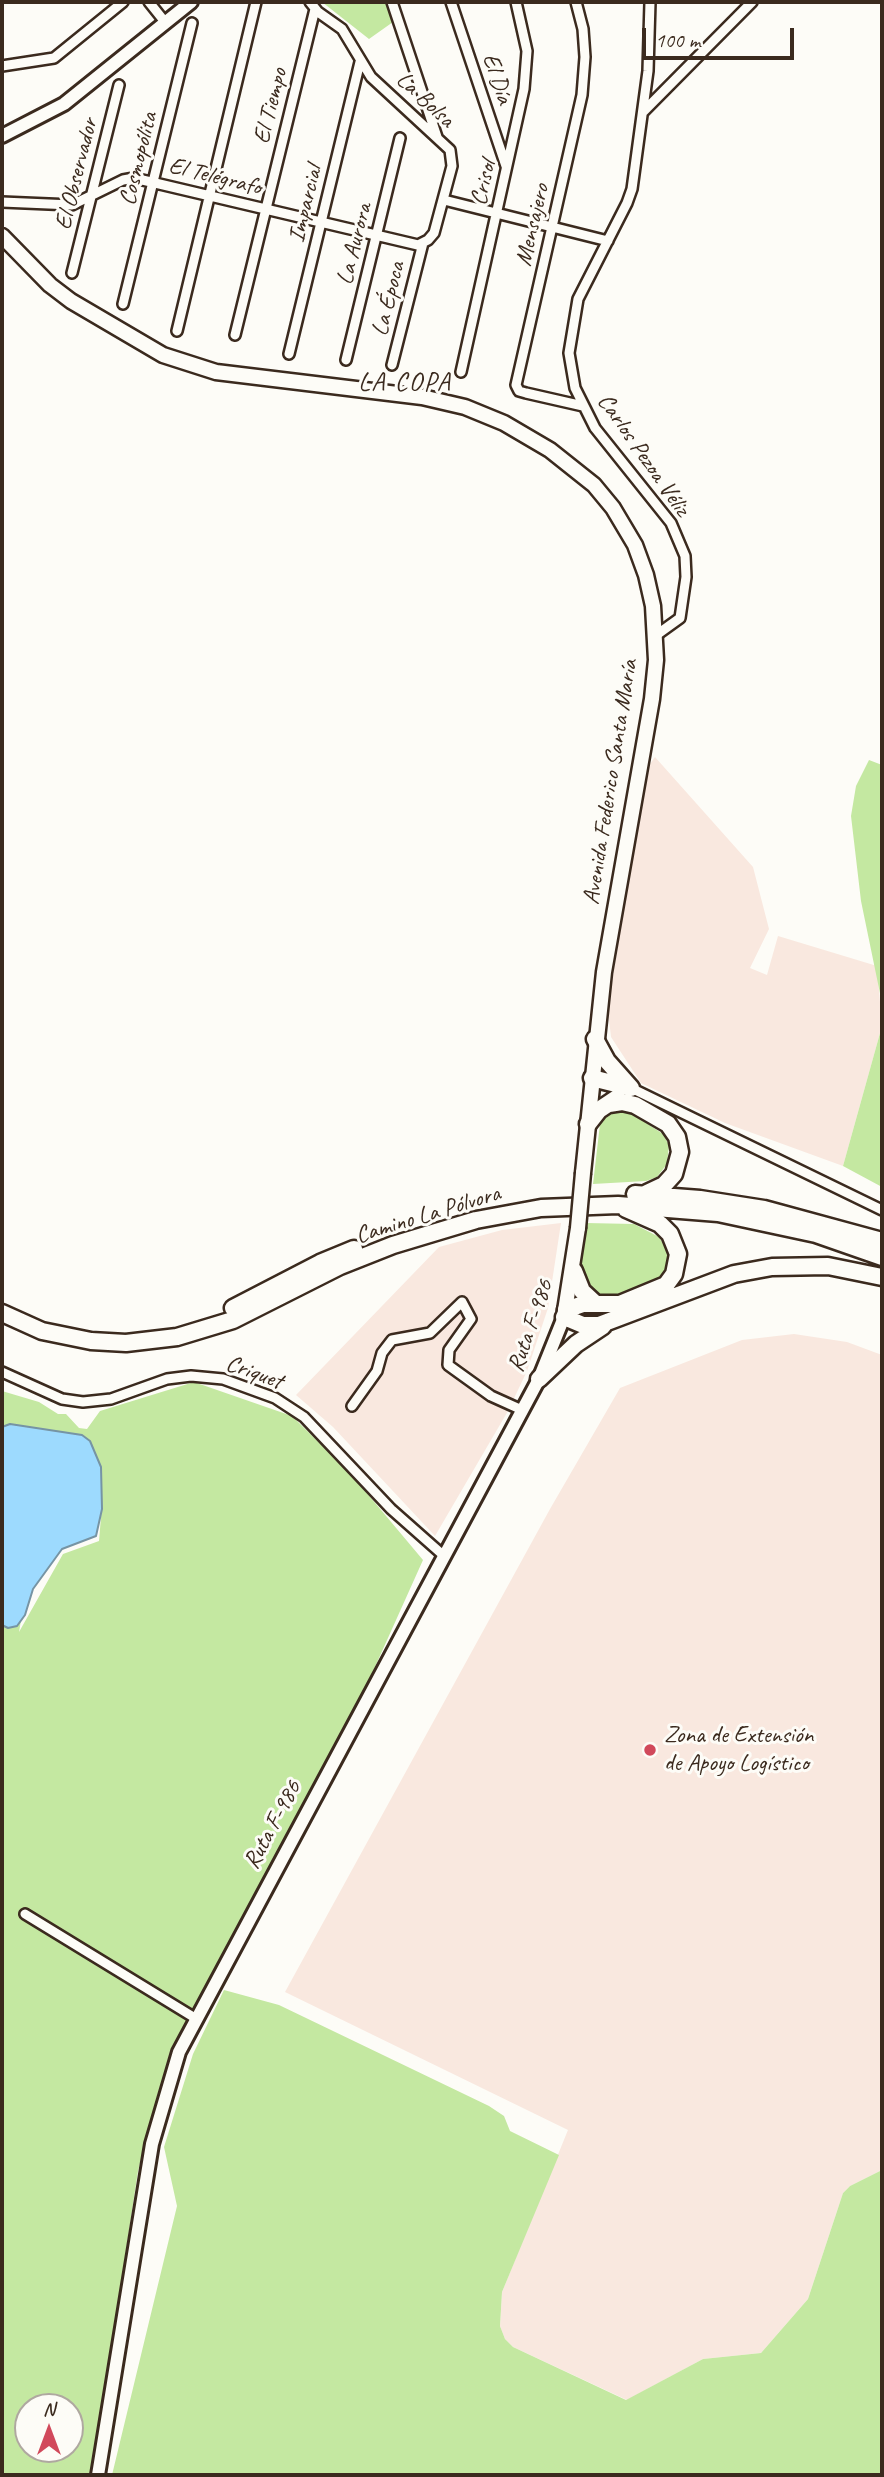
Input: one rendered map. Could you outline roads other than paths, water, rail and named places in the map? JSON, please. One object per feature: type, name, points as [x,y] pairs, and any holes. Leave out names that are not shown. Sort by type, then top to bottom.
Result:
[{"type":"highway","points":[[595,1039],[626,1093]]},
{"type":"highway","points":[[592,1078],[626,1093],[668,1124],[677,1137],[680,1152],[677,1168],[669,1180],[651,1192],[636,1194]]},
{"type":"highway","points":[[588,1124],[594,1114],[626,1093]]},
{"type":"highway","name":"Camino La Pólvora","points":[[2,1301],[37,1318],[80,1329],[119,1332],[160,1330],[229,1310],[320,1263],[415,1226],[453,1215],[547,1198],[636,1194],[700,1199],[764,1209],[882,1241]]},
{"type":"highway","points":[[565,1313],[596,1304],[620,1304],[643,1296],[666,1285],[676,1268],[677,1247],[666,1229],[618,1205]]},
{"type":"highway","name":"Camino La Pólvora","points":[[2,1313],[42,1331],[91,1341],[126,1343],[177,1337],[243,1315],[366,1255],[448,1227],[541,1208],[618,1205],[685,1209],[751,1219],[816,1234],[882,1257]]},
{"type":"highway","points":[[565,1313],[591,1325],[734,1274],[772,1267],[828,1266],[882,1277]]},
{"type":"highway","points":[[574,1271],[582,1291],[596,1304]]},
{"type":"highway","points":[[539,1379],[576,1344],[614,1319]]},
{"type":"main road","points":[[2,136],[64,104],[191,2]]},
{"type":"main road","name":"Avenida Federico Santa María","points":[[2,236],[50,285],[71,301],[139,343],[174,360],[232,375],[439,400],[504,423],[527,436],[594,485],[613,508],[641,560],[653,606],[655,636],[652,699],[615,895],[595,1039],[583,1173]]},
{"type":"main road","name":"Ruta F-986","points":[[98,2475],[152,2144],[170,2077],[195,2018],[539,1379],[565,1313],[574,1271],[583,1173]]},
{"type":"street","points":[[2,66],[20,61],[54,58],[123,2]]},
{"type":"street","points":[[149,2],[165,22]]},
{"type":"street","points":[[177,331],[256,2]]},
{"type":"street","points":[[391,2],[438,139]]},
{"type":"street","name":"El Día","points":[[451,2],[507,169]]},
{"type":"street","name":"Crisol","points":[[461,372],[507,169],[527,61],[516,2]]},
{"type":"street","name":"Mensajero","points":[[576,2],[583,29],[585,57],[582,95],[516,385],[519,391],[526,394],[583,406]]},
{"type":"street","name":"Carlos Pezoa Véliz","points":[[650,2],[651,35],[632,189],[578,299],[570,335],[572,372],[583,406],[600,434],[671,523],[685,556],[686,577],[680,618],[655,636]]},
{"type":"street","points":[[643,112],[752,2]]},
{"type":"street","name":"La Bolsa","points":[[312,5],[342,29],[360,62],[453,157],[434,233],[423,243]]},
{"type":"street","name":"El Tiempo","points":[[235,335],[312,5]]},
{"type":"street","name":"Cosmopólita","points":[[123,304],[192,23]]},
{"type":"street","name":"Imparcial","points":[[289,354],[360,62]]},
{"type":"street","name":"El Observador","points":[[72,273],[119,85]]},
{"type":"street","name":"La Aurora","points":[[346,360],[400,138]]},
{"type":"street","name":"El Telégrafo","points":[[2,202],[64,206],[90,198],[128,178],[418,245],[423,243]]},
{"type":"street","points":[[444,200],[608,241]]},
{"type":"street","name":"La Época","points":[[392,365],[423,243]]},
{"type":"street","points":[[626,1093],[882,1210]]},
{"type":"street","points":[[352,1406],[377,1371],[382,1353],[392,1340],[411,1339],[430,1333],[462,1302],[471,1319],[449,1350],[448,1365],[491,1396],[522,1410]]},
{"type":"street","name":"Criquet","points":[[2,1372],[62,1398],[83,1402],[111,1399],[167,1379],[191,1376],[223,1379],[275,1398],[304,1417],[391,1509],[443,1555]]},
{"type":"street","points":[[25,1914],[195,2018]]},
{"type":"water","points":[[10,1424],[82,1435],[90,1441],[101,1467],[102,1509],[96,1536],[62,1549],[33,1589],[25,1615],[17,1626],[8,1628],[2,1625],[2,1427]]},
{"type":"place","name":"Zona de Extensión de Apoyo Logístico","points":[[650,1750]]},
{"type":"district","name":"LA COPA","points":[[405,383]]}]
